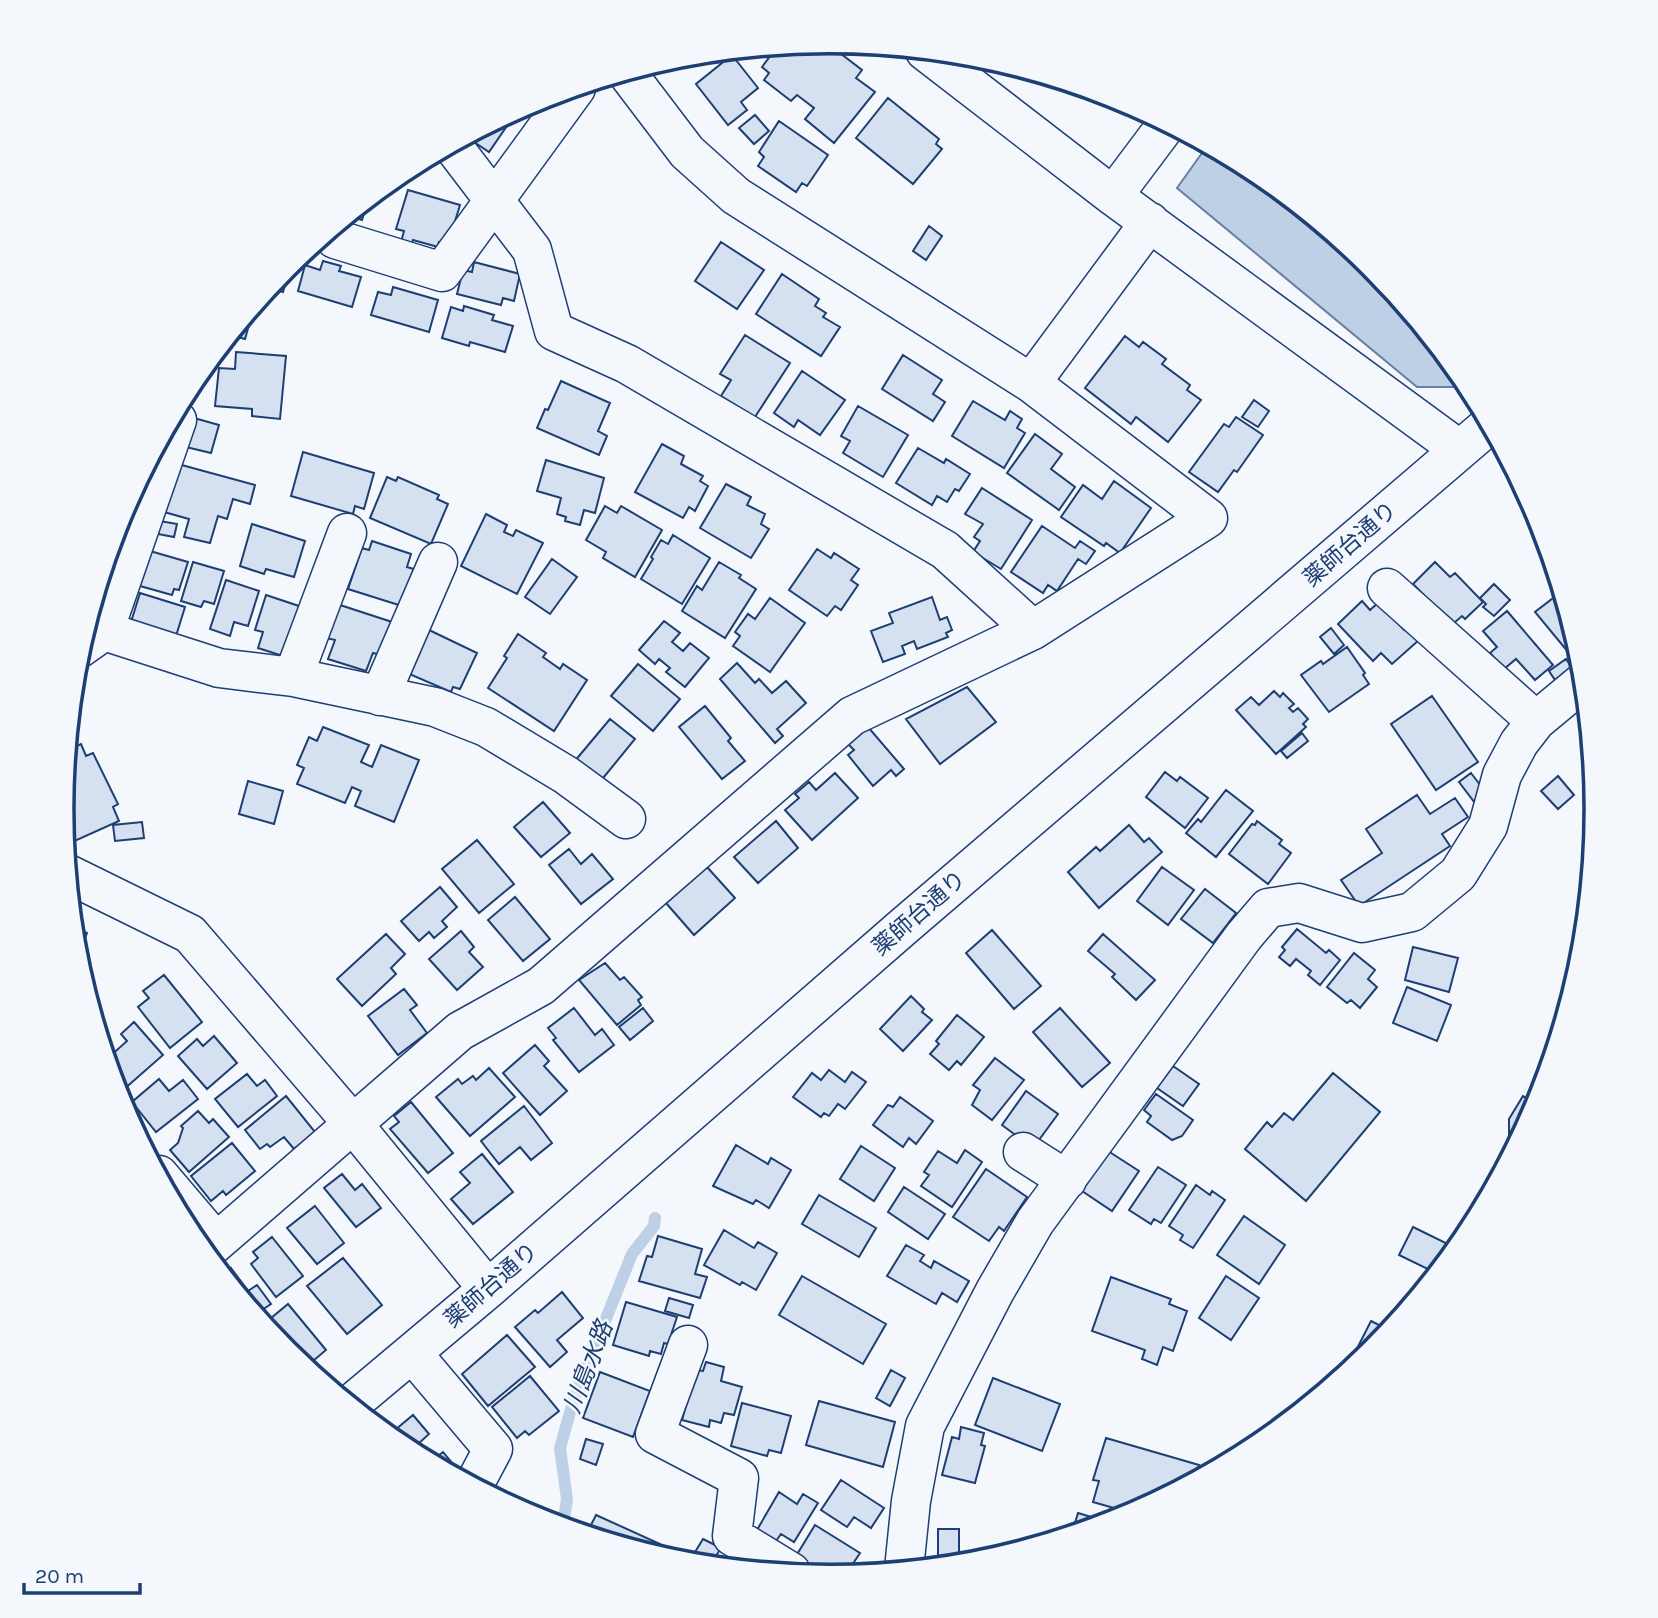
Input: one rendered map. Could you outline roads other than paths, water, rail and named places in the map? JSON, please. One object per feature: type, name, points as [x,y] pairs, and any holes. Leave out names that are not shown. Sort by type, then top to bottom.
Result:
[{"type":"street","points":[[941,63],[1113,196],[1460,450]]},
{"type":"street","points":[[213,1245],[460,1031],[541,986],[852,716],[1033,630],[1209,519],[1031,383],[736,196],[687,152],[633,80]]},
{"type":"street","points":[[335,239],[442,272],[566,102]]},
{"type":"street","points":[[1113,196],[1162,131]]},
{"type":"street","points":[[457,152],[532,250],[554,331],[627,364],[945,550],[1033,630]]},
{"type":"street","points":[[1031,383],[1150,222]]},
{"type":"street","name":"薬師台通り","points":[[358,1398],[1482,431]]},
{"type":"street","points":[[97,627],[166,450]]},
{"type":"street","points":[[293,677],[347,533]]},
{"type":"street","points":[[380,696],[438,562]]},
{"type":"street","points":[[1388,588],[1536,721]]},
{"type":"street","points":[[94,640],[219,668],[293,677],[435,707],[486,726],[566,775],[626,820]]},
{"type":"street","points":[[905,1559],[911,1501],[925,1426],[995,1291],[1035,1222],[1236,947],[1268,908],[1300,903],[1362,923],[1412,912],[1458,874],[1488,826],[1502,775],[1519,743],[1536,721],[1574,690]]},
{"type":"street","points":[[78,879],[190,934],[353,1124],[488,1289]]},
{"type":"street","points":[[1023,1152],[1067,1180]]},
{"type":"street","points":[[688,1345],[655,1434],[739,1478],[732,1536],[774,1561]]},
{"type":"street","points":[[412,1353],[493,1449],[478,1477]]},
{"type":"water","points":[[1202,153],[1248,181],[1288,210],[1363,275],[1428,350],[1455,387],[1417,387],[1177,188]]},
{"type":"waterway","name":"川島水路","points":[[565,1516],[567,1499],[560,1448],[574,1398],[632,1254],[654,1226],[655,1218]]}]
